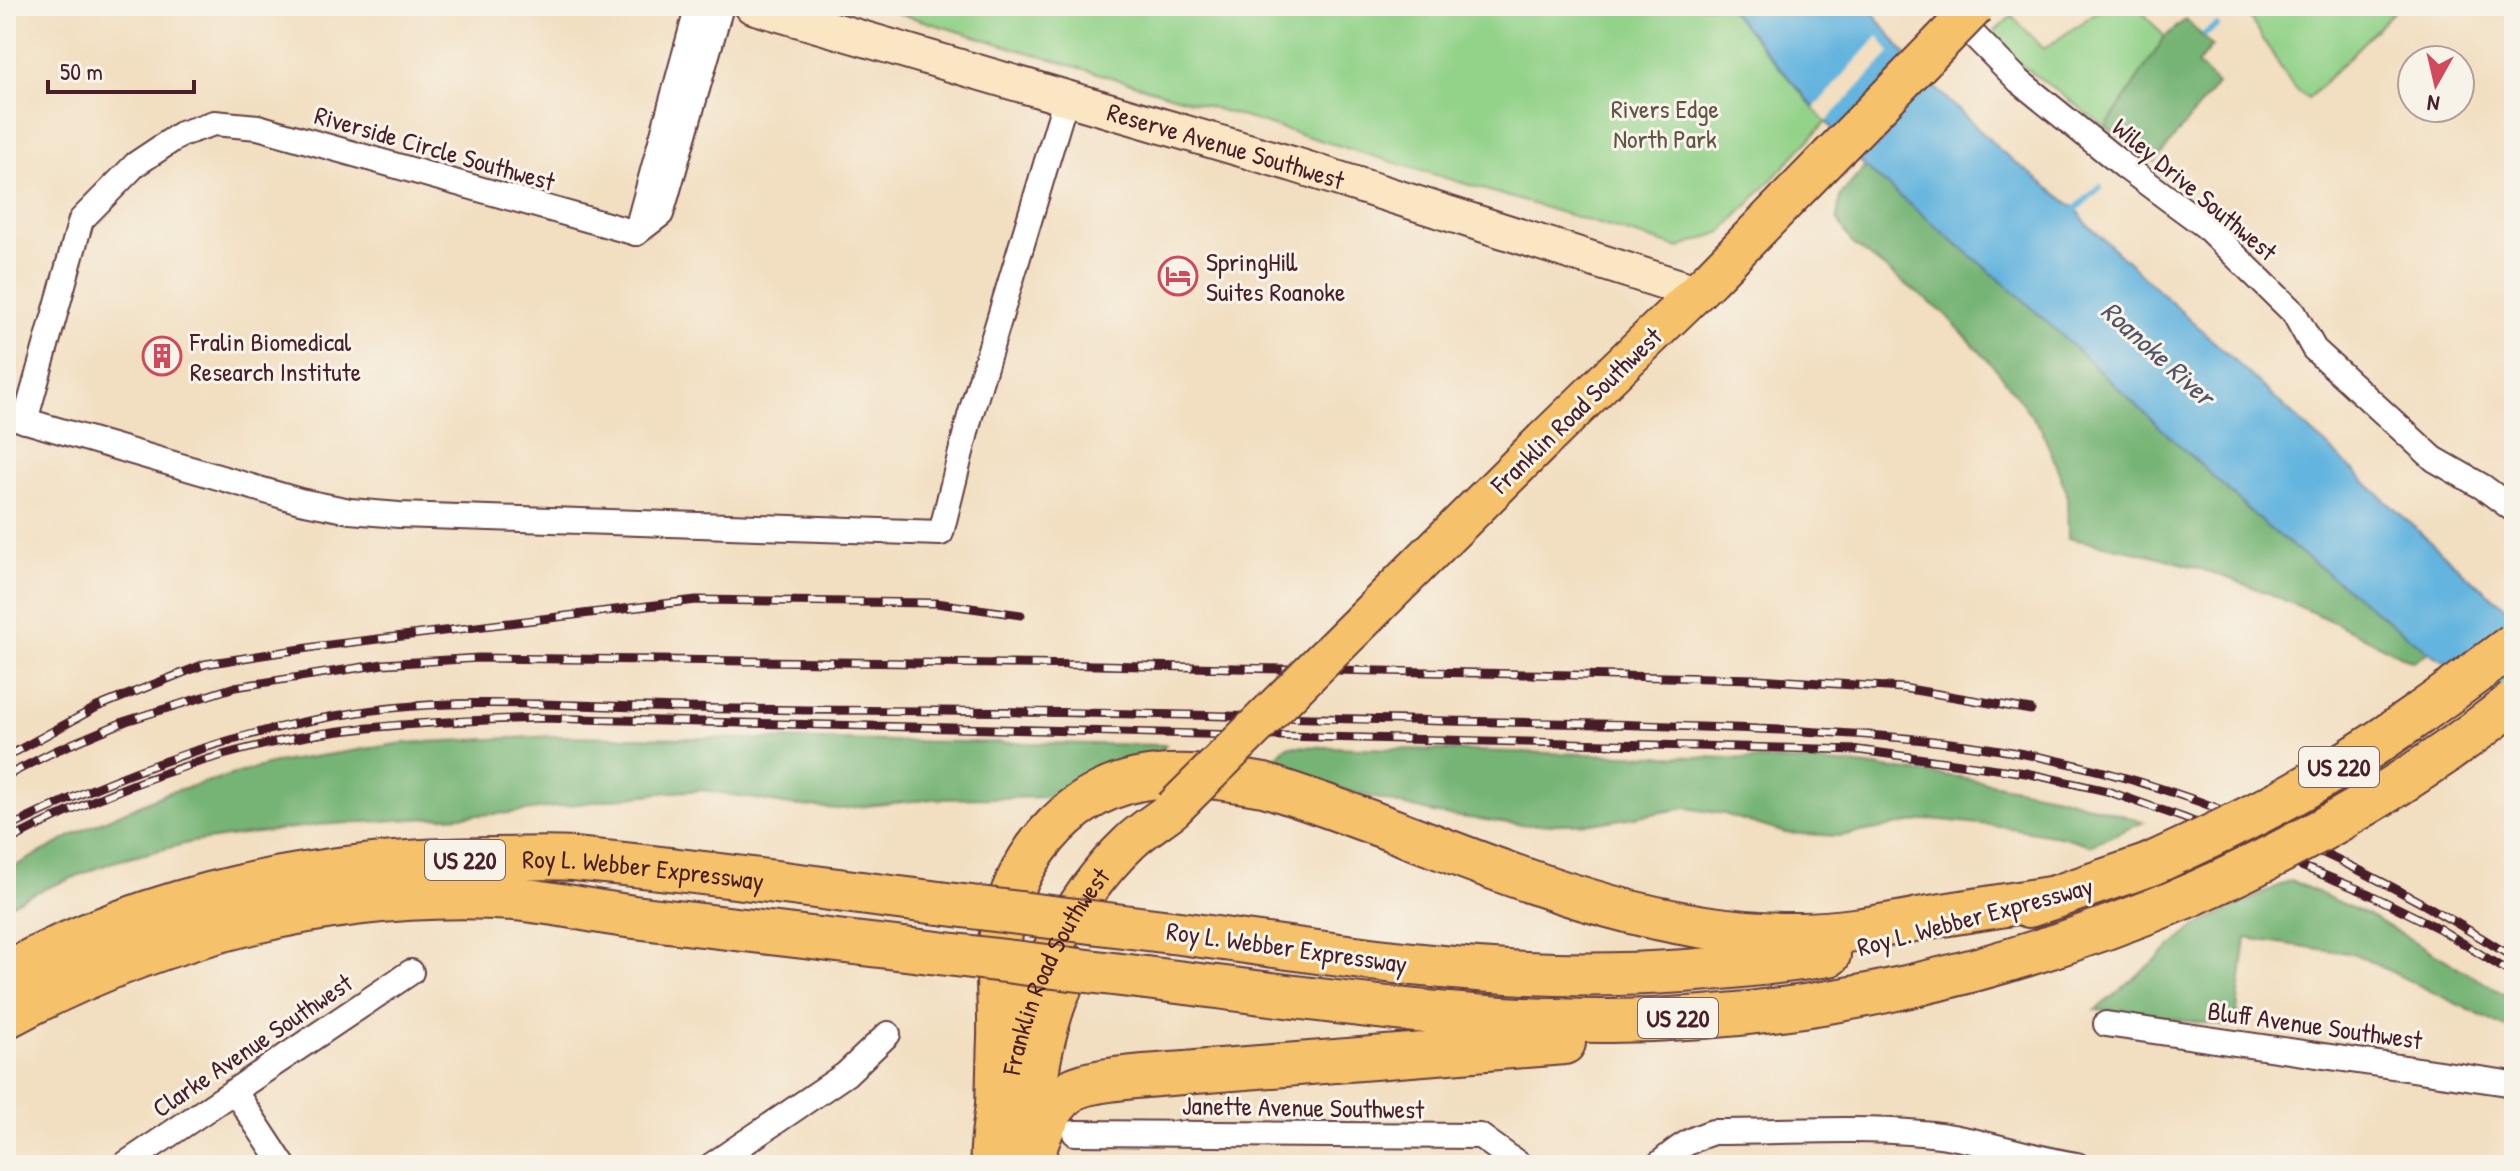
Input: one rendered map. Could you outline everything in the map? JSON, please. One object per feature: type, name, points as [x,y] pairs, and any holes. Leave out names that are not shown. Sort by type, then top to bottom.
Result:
[{"type":"highway","name":"Roy L. Webber Expressway","points":[[6,973],[89,934],[157,909],[273,878],[355,866],[434,860],[571,859],[1429,966],[1539,974],[1673,972],[1781,962],[1914,938],[2056,897],[2149,865],[2230,828],[2299,791],[2429,709],[2514,644]]},
{"type":"highway","name":"Roy L. Webber Expressway","points":[[6,1017],[95,973],[174,944],[294,914],[392,902],[514,899],[632,916],[1437,1012],[1612,1021],[1684,1018],[1833,1002],[1978,971],[2118,925],[2266,862],[2430,763],[2514,702]]},
{"type":"highway","points":[[992,1165],[997,1102],[1000,1020],[997,981],[1001,933],[1018,879],[1044,837],[1063,817],[1094,796],[1137,780],[1204,776],[1264,785],[1614,907],[1682,922],[1752,932],[1852,932],[2056,897]]},
{"type":"highway","points":[[1030,1165],[1040,1133],[1051,1113],[1069,1091],[1081,1085],[1173,1074],[1684,1033],[1749,1023],[1833,1002]]},
{"type":"main road","name":"Reserve Avenue Southwest","points":[[752,6],[1292,164],[1696,292]]},
{"type":"main road","name":"Franklin Road Southwest","points":[[1000,1165],[1012,1065],[1026,1009],[1041,972],[1092,885],[1132,840],[1173,809],[1696,292],[1976,6]]},
{"type":"main road","name":"Franklin Road Southwest","points":[[1030,1165],[1041,1057],[1057,1001],[1110,899],[1173,809]]},
{"type":"street","points":[[636,233],[698,6]]},
{"type":"street","points":[[636,233],[661,214],[721,6]]},
{"type":"street","name":"Wiley Drive Southwest","points":[[1945,6],[2019,81],[2124,166],[2204,225],[2294,313],[2314,349],[2434,459],[2483,487],[2514,510]]},
{"type":"street","name":"Riverside Circle Southwest","points":[[636,233],[258,127],[214,123],[181,134],[136,164],[81,220],[16,418],[300,501],[350,511],[941,533],[970,416],[1066,98]]},
{"type":"street","name":"Clarke Avenue Southwest","points":[[124,1165],[411,972]]},
{"type":"street","name":"Bluff Avenue Southwest","points":[[2106,1024],[2514,1084]]},
{"type":"street","points":[[718,1163],[846,1074],[888,1034]]},
{"type":"street","points":[[235,1092],[283,1165]]},
{"type":"street","points":[[1658,1165],[1676,1148],[1713,1132],[1921,1132],[1967,1139],[2033,1161],[2077,1165]]},
{"type":"street","name":"Janette Avenue Southwest","points":[[1075,1133],[1480,1136],[1520,1165]]},
{"type":"green space","name":"Rivers Edge North Park","points":[[874,6],[1727,6],[1826,122],[1722,232],[1679,248]]},
{"type":"green space","points":[[2105,6],[2137,6],[2165,37],[2106,127],[1986,39],[2012,16],[2044,49]]},
{"type":"green space","points":[[2252,6],[2399,6],[2308,99],[2293,87],[2246,12]]},
{"type":"green space","points":[[2186,19],[2212,46],[2197,64],[2217,84],[2155,162],[2106,127],[2165,37]]},
{"type":"green space","points":[[1865,167],[2018,295],[2266,526],[2429,652],[2413,662],[2324,618],[2233,580],[2158,557],[2068,538],[2067,493],[2042,430],[1998,371],[1945,314],[1852,243],[1837,219],[1840,196]]},
{"type":"green space","points":[[556,736],[1166,745],[1156,757],[1081,777],[1051,797],[932,799],[839,809],[790,805],[703,790],[509,813],[317,825],[192,842],[113,862],[6,907],[6,871],[85,829],[167,793],[274,763],[404,743]]},
{"type":"green space","points":[[1287,746],[1732,758],[1858,765],[1959,777],[2058,796],[2144,822],[2090,845],[2064,837],[2000,826],[1931,819],[1840,836],[1785,833],[1724,814],[1686,808],[1598,823],[1524,825],[1437,814],[1349,791],[1269,764]]},
{"type":"green space","points":[[2290,880],[2374,918],[2514,1000],[2514,1032],[2355,954],[2246,938],[2235,1027],[2096,1010],[2196,926]]},
{"type":"water","name":"Roanoke River","points":[[1727,6],[1868,6],[1918,71],[2001,151],[2076,209],[2088,225],[2465,574],[2514,614],[2514,707],[2429,652],[2266,526],[2018,295],[1865,167]]},
{"type":"pier","points":[[1878,36],[1890,53],[1826,122],[1814,108]]},
{"type":"waterway","points":[[2205,34],[2216,26]]},
{"type":"waterway","points":[[2072,212],[2100,187]]},
{"type":"railway","points":[[6,757],[97,707],[205,664],[321,646],[696,600],[936,603],[1021,615]]},
{"type":"railway","points":[[6,776],[126,721],[235,687],[383,664],[479,658],[1097,665],[1758,679],[1903,688],[2031,710]]},
{"type":"railway","points":[[6,829],[135,772],[223,742],[314,720],[431,705],[1081,713],[1809,731],[1886,736],[2002,750],[2103,772],[2165,790],[2286,836],[2345,863],[2514,958]]},
{"type":"railway","points":[[6,842],[126,788],[253,747],[340,731],[465,721],[540,718],[1859,750],[2026,773],[2107,791],[2184,818],[2365,892],[2440,929],[2514,975]]},
{"type":"place","name":"SpringHill Suites Roanoke","points":[[1178,276]]},
{"type":"place","name":"Fralin Biomedical Research Institute","points":[[162,356]]}]
